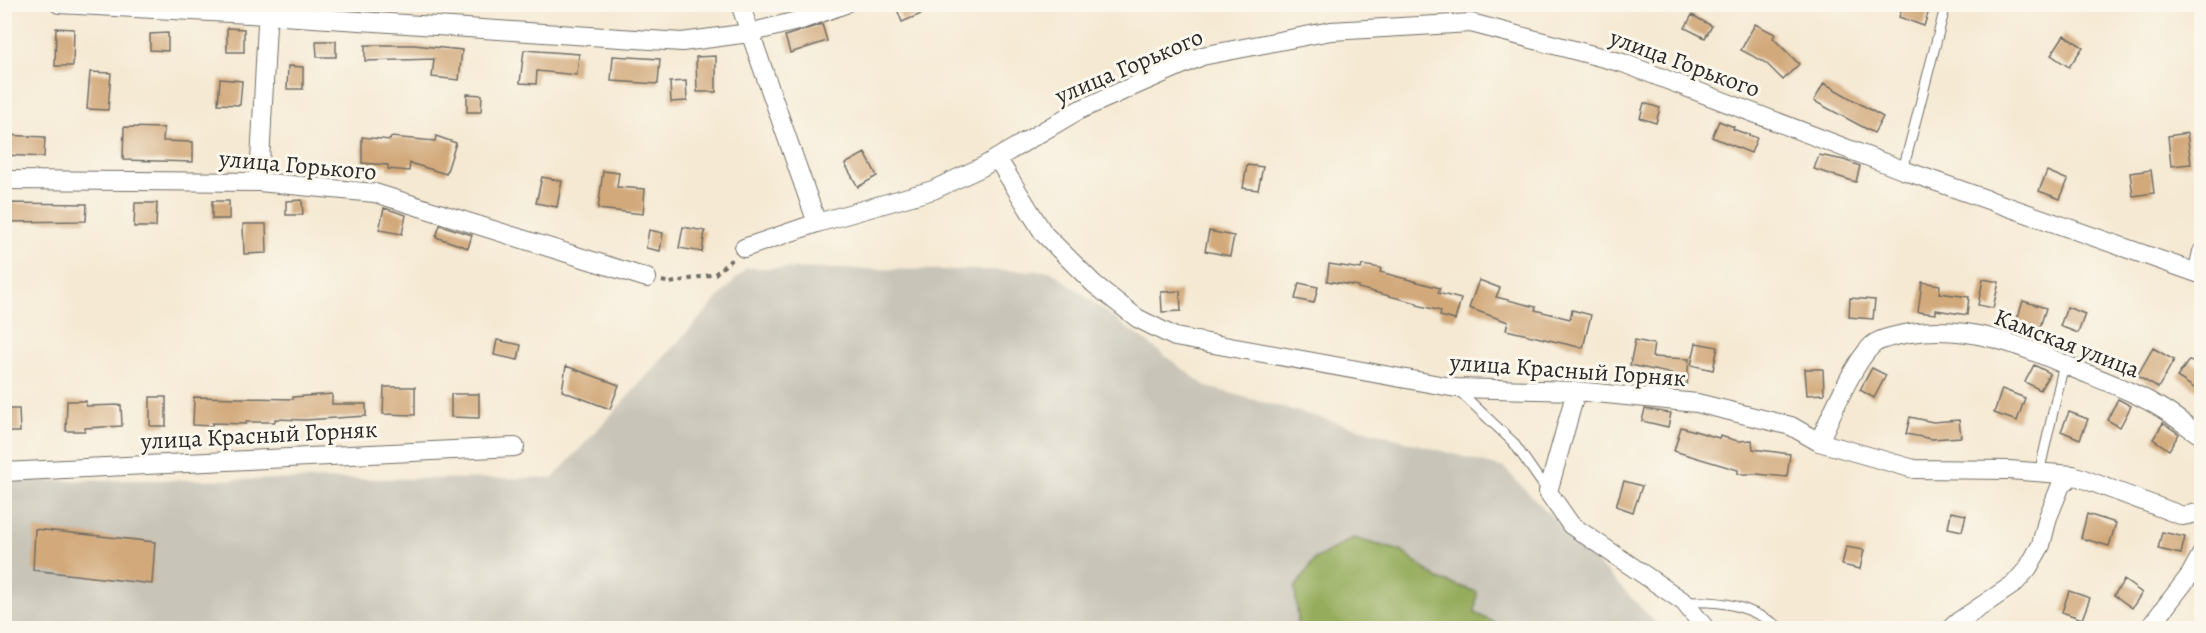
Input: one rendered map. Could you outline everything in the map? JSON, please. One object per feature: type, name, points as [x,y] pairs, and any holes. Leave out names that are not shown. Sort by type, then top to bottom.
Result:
[{"type":"street","points":[[59,4],[268,10],[682,42],[749,33],[801,20],[845,4]]},
{"type":"street","points":[[740,4],[818,223]]},
{"type":"street","points":[[259,182],[268,10]]},
{"type":"street","name":"улица Горького","points":[[744,248],[818,223],[933,190],[997,158],[1079,110],[1202,56],[1331,31],[1472,14],[1623,63],[1903,170],[2197,273],[2202,252]]},
{"type":"street","name":"улица Красный Горняк","points":[[997,158],[1044,234],[1094,284],[1137,318],[1175,337],[1456,388],[1576,391],[1697,403],[1791,426],[1819,442],[1914,469],[2009,470],[2073,476],[2183,516],[2202,512]]},
{"type":"street","name":"улица Горького","points":[[4,180],[259,182],[375,193],[647,278]]},
{"type":"street","name":"Камская улица","points":[[1819,442],[1843,390],[1874,344],[1926,330],[1957,331],[1990,336],[2021,346],[2136,394],[2165,410],[2202,436]]},
{"type":"street","points":[[1576,391],[1548,492],[1571,525],[1684,602],[1705,628]]},
{"type":"street","name":"улица Красный Горняк","points":[[4,472],[515,447]]},
{"type":"street","points":[[1951,628],[2014,584],[2028,568],[2040,545],[2061,485],[2073,476]]},
{"type":"street","points":[[2149,628],[2190,574],[2202,553]]},
{"type":"lane","points":[[1903,170],[1946,4]]},
{"type":"lane","points":[[2039,473],[2064,364]]},
{"type":"lane","points":[[1456,388],[1513,442],[1548,492]]},
{"type":"lane","points":[[1684,602],[1711,601],[1736,604],[1781,628]]},
{"type":"path","points":[[647,278],[670,283],[715,274],[744,248]]},
{"type":"shaded area","points":[[746,268],[1051,271],[1207,387],[1504,468],[1661,628],[5,628],[4,481],[553,478]]},
{"type":"green space","points":[[1353,538],[1401,551],[1438,579],[1477,592],[1475,613],[1505,628],[1295,628],[1298,620],[1295,588],[1315,559]]},
{"type":"building","points":[[895,4],[943,4],[943,5],[902,22]]},
{"type":"building","points":[[1904,4],[1931,4],[1924,26],[1899,17]]},
{"type":"building","points":[[1692,15],[1712,26],[1705,38],[1685,28]]},
{"type":"building","points":[[822,24],[827,41],[790,53],[785,36]]},
{"type":"building","points":[[1755,24],[1775,34],[1773,38],[1799,64],[1783,80],[1766,63],[1741,50]]},
{"type":"building","points":[[56,28],[74,29],[73,66],[55,66]]},
{"type":"building","points":[[227,28],[244,29],[244,52],[227,52]]},
{"type":"building","points":[[168,33],[168,51],[150,50],[150,34]]},
{"type":"building","points":[[2064,35],[2083,47],[2069,67],[2051,55]]},
{"type":"building","points":[[316,41],[336,41],[336,57],[317,57]]},
{"type":"building","points":[[365,45],[414,45],[462,50],[459,80],[432,77],[434,59],[365,61]]},
{"type":"building","points":[[524,50],[579,54],[577,75],[537,71],[536,84],[520,83]]},
{"type":"building","points":[[613,56],[660,59],[658,84],[611,81]]},
{"type":"building","points":[[716,56],[716,92],[697,92],[696,57]]},
{"type":"building","points":[[288,66],[303,67],[303,89],[287,89]]},
{"type":"building","points":[[90,72],[111,73],[108,110],[87,109]]},
{"type":"building","points":[[220,79],[242,81],[240,105],[218,104]]},
{"type":"building","points":[[686,81],[687,101],[671,102],[670,82]]},
{"type":"building","points":[[1824,83],[1883,117],[1874,133],[1814,101]]},
{"type":"building","points":[[467,94],[482,95],[481,112],[467,112]]},
{"type":"building","points":[[1644,103],[1660,108],[1656,123],[1640,118]]},
{"type":"building","points":[[1719,121],[1757,138],[1751,153],[1712,137]]},
{"type":"building","points":[[124,127],[164,128],[163,141],[193,142],[193,162],[123,160]]},
{"type":"building","points":[[2187,133],[2191,164],[2171,166],[2168,136]]},
{"type":"building","points":[[4,135],[45,137],[44,157],[4,155]]},
{"type":"building","points":[[436,136],[456,143],[446,174],[410,163],[409,171],[388,169],[388,165],[362,163],[362,137],[435,141]]},
{"type":"building","points":[[865,153],[877,176],[858,187],[845,164]]},
{"type":"building","points":[[1819,155],[1860,166],[1856,182],[1814,169]]},
{"type":"building","points":[[1247,165],[1263,167],[1258,190],[1243,188]]},
{"type":"building","points":[[2151,170],[2154,193],[2133,196],[2130,173]]},
{"type":"building","points":[[603,171],[619,173],[617,187],[645,189],[643,214],[598,209]]},
{"type":"building","points":[[2047,171],[2068,180],[2060,199],[2039,191]]},
{"type":"building","points":[[542,177],[562,181],[557,207],[536,203]]},
{"type":"building","points":[[302,200],[303,215],[286,215],[286,201]]},
{"type":"building","points":[[212,201],[229,201],[229,219],[212,219]]},
{"type":"building","points":[[4,203],[87,204],[86,221],[4,222]]},
{"type":"building","points":[[135,203],[157,203],[156,227],[134,227]]},
{"type":"building","points":[[384,208],[406,215],[402,234],[379,230]]},
{"type":"building","points":[[243,224],[266,224],[267,253],[244,254]]},
{"type":"building","points":[[440,225],[472,235],[468,248],[436,237]]},
{"type":"building","points":[[683,227],[705,231],[702,252],[679,248]]},
{"type":"building","points":[[649,230],[663,233],[660,251],[646,248]]},
{"type":"building","points":[[1209,231],[1234,236],[1230,256],[1205,251]]},
{"type":"building","points":[[1329,264],[1361,269],[1362,265],[1381,268],[1380,272],[1440,288],[1438,293],[1461,299],[1455,320],[1440,316],[1441,311],[1417,305],[1417,303],[1358,288],[1358,286],[1327,281]]},
{"type":"building","points":[[1983,279],[1999,282],[1993,308],[1978,305]]},
{"type":"building","points":[[1479,280],[1500,288],[1496,297],[1536,307],[1535,310],[1570,319],[1572,310],[1591,315],[1583,348],[1506,330],[1508,322],[1469,308]]},
{"type":"building","points":[[1922,282],[1940,285],[1939,293],[1969,297],[1967,315],[1936,310],[1936,314],[1918,312]]},
{"type":"building","points":[[1299,283],[1318,287],[1314,303],[1295,299]]},
{"type":"building","points":[[1180,291],[1181,311],[1162,312],[1161,292]]},
{"type":"building","points":[[1850,298],[1875,300],[1873,319],[1849,317]]},
{"type":"building","points":[[2023,301],[2046,308],[2039,330],[2016,323]]},
{"type":"building","points":[[2067,307],[2085,314],[2078,333],[2060,326]]},
{"type":"building","points":[[497,340],[521,345],[518,360],[494,355]]},
{"type":"building","points":[[1635,340],[1654,344],[1652,357],[1689,359],[1687,384],[1672,383],[1673,374],[1630,365]]},
{"type":"building","points":[[1696,343],[1718,347],[1713,370],[1691,365]]},
{"type":"building","points":[[2153,348],[2174,360],[2158,388],[2137,376]]},
{"type":"building","points":[[2189,360],[2202,368],[2202,393],[2177,377]]},
{"type":"building","points":[[2034,365],[2050,373],[2040,390],[2025,382]]},
{"type":"building","points":[[566,366],[619,385],[610,409],[562,391]]},
{"type":"building","points":[[1872,368],[1886,375],[1874,398],[1860,390]]},
{"type":"building","points":[[1805,369],[1823,369],[1824,394],[1807,395]]},
{"type":"building","points":[[384,387],[415,387],[415,415],[383,414]]},
{"type":"building","points":[[2002,389],[2025,398],[2017,421],[1994,413]]},
{"type":"building","points":[[332,394],[332,404],[366,404],[366,416],[305,420],[275,419],[275,422],[246,422],[246,424],[212,423],[212,426],[193,425],[194,397],[293,399],[293,397]]},
{"type":"building","points":[[451,394],[479,394],[479,418],[451,417]]},
{"type":"building","points":[[150,397],[166,397],[166,426],[150,426]]},
{"type":"building","points":[[2118,399],[2131,406],[2120,427],[2107,420]]},
{"type":"building","points":[[67,401],[86,401],[86,406],[121,405],[122,426],[66,431]]},
{"type":"building","points":[[4,409],[19,409],[20,432],[4,432]]},
{"type":"building","points":[[1645,409],[1671,413],[1668,427],[1642,421]]},
{"type":"building","points":[[2069,412],[2088,419],[2080,439],[2061,431]]},
{"type":"building","points":[[1910,417],[1933,422],[1959,420],[1961,437],[1932,439],[1906,434]]},
{"type":"building","points":[[2163,423],[2179,434],[2169,450],[2153,439]]},
{"type":"building","points":[[1681,427],[1719,438],[1720,436],[1738,441],[1752,440],[1753,449],[1790,454],[1787,477],[1738,474],[1738,470],[1674,451]]},
{"type":"building","points":[[1624,481],[1642,486],[1633,512],[1616,506]]},
{"type":"building","points":[[1951,512],[1966,515],[1962,531],[1948,528]]},
{"type":"building","points":[[2087,514],[2116,523],[2109,546],[2081,538]]},
{"type":"building","points":[[35,529],[155,542],[152,584],[33,570]]},
{"type":"building","points":[[2162,532],[2185,537],[2181,554],[2158,549]]},
{"type":"building","points":[[1846,547],[1864,550],[1860,569],[1842,565]]},
{"type":"building","points":[[2124,580],[2142,593],[2132,608],[2114,595]]},
{"type":"building","points":[[2069,591],[2090,598],[2082,619],[2062,612]]}]
